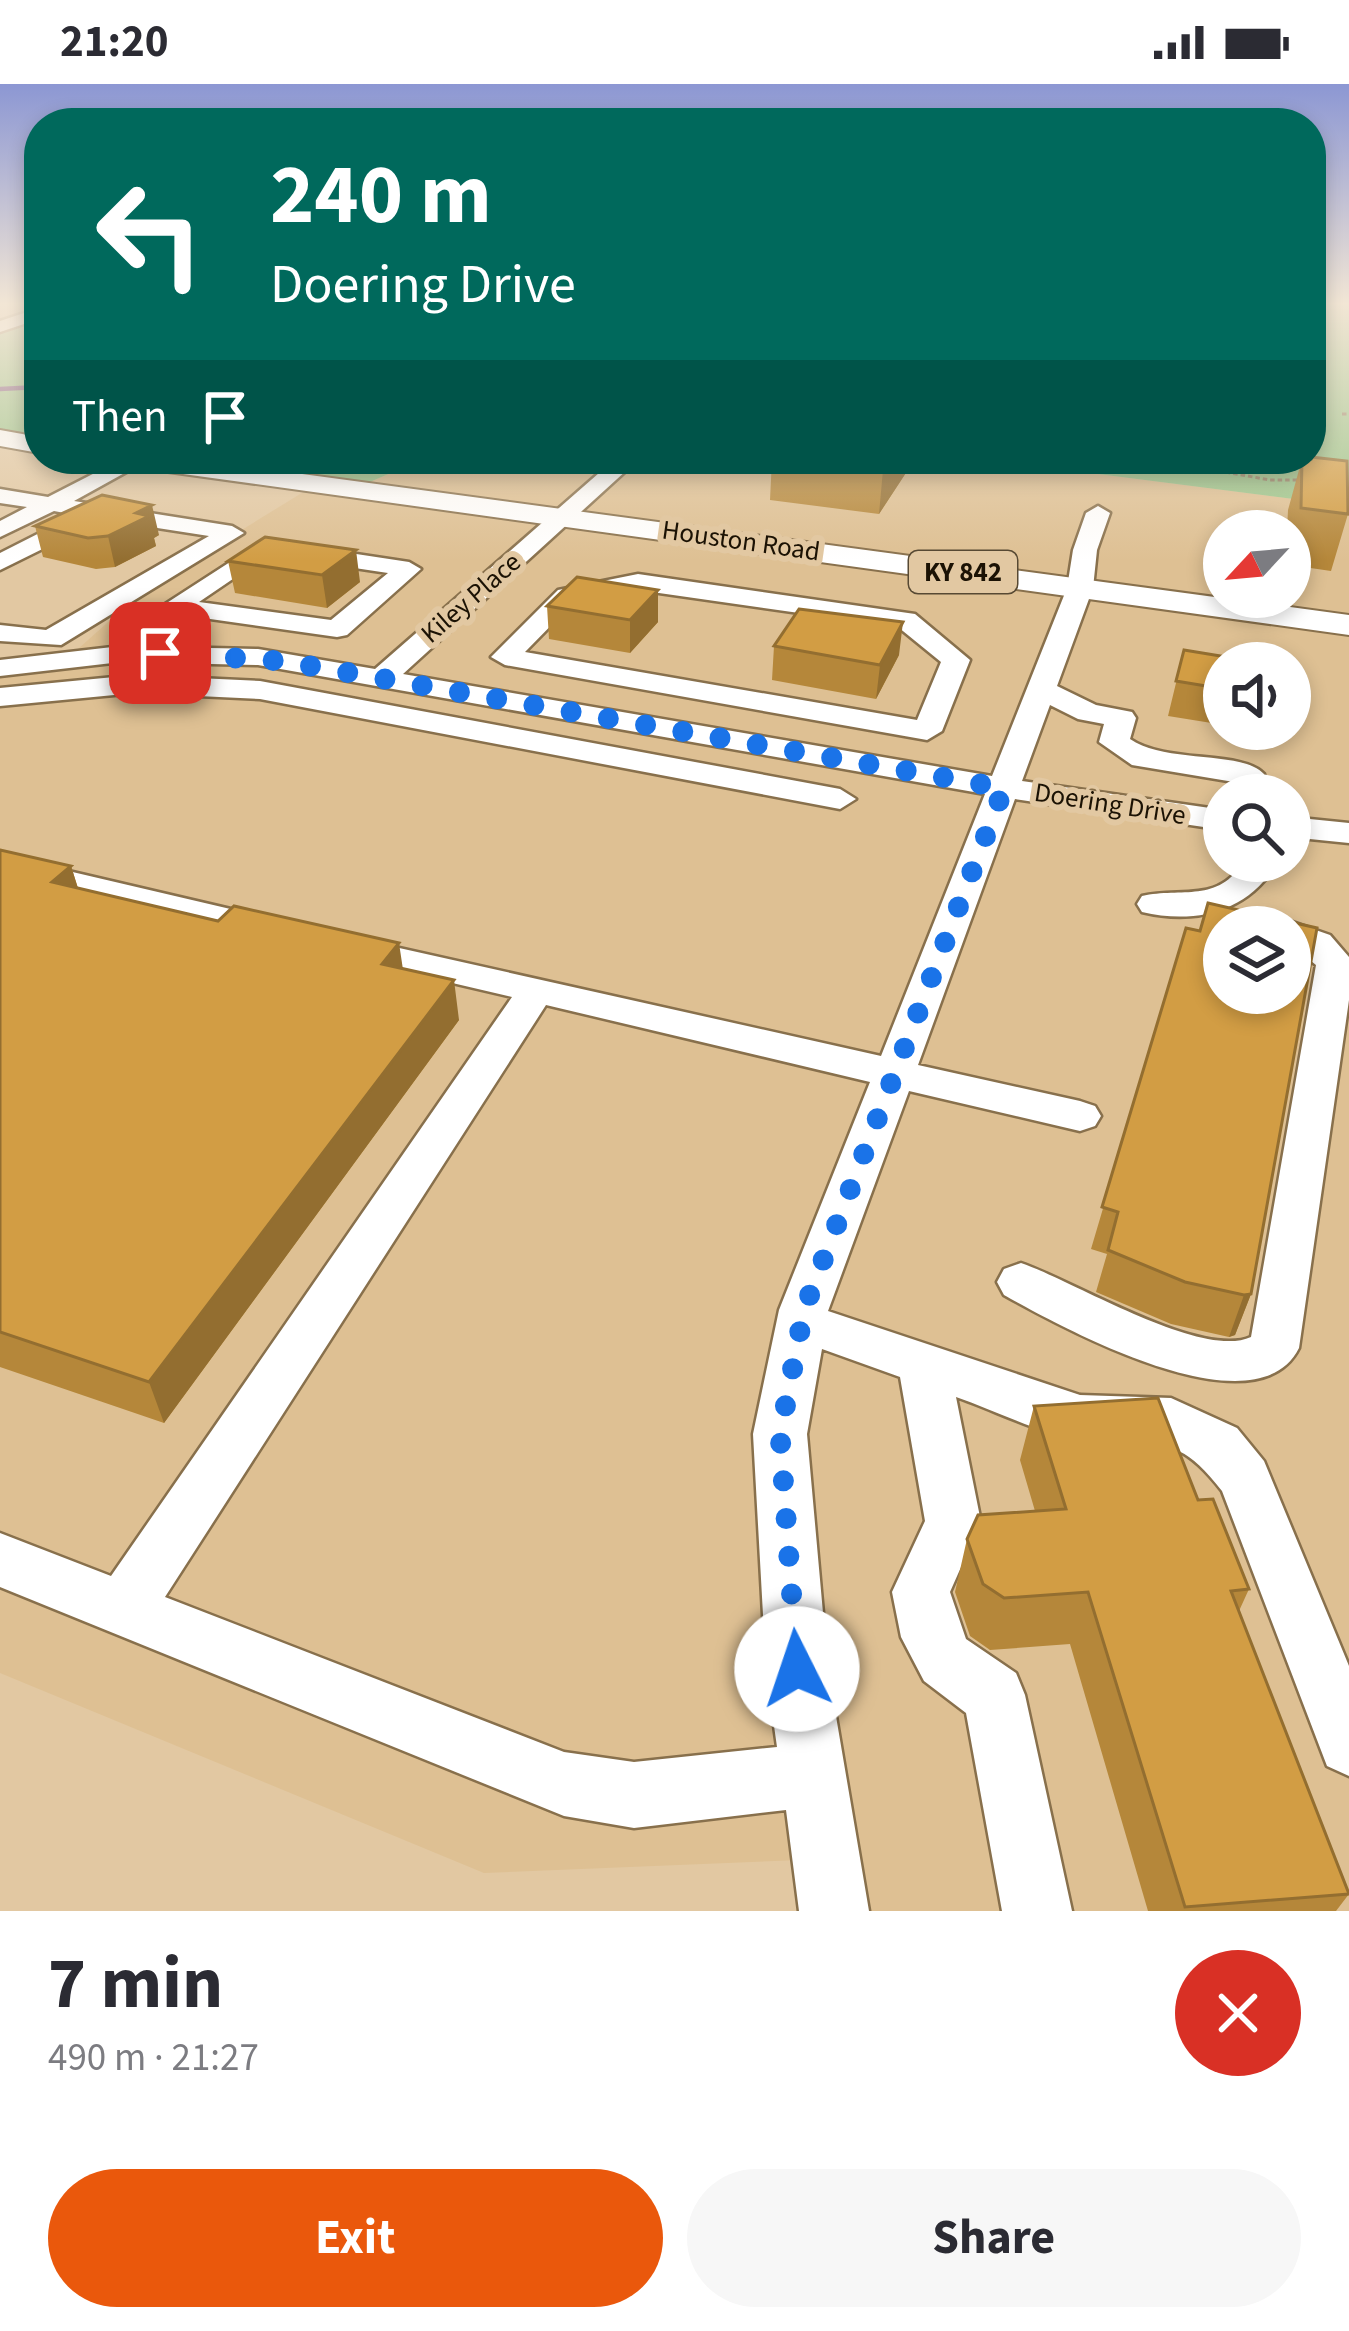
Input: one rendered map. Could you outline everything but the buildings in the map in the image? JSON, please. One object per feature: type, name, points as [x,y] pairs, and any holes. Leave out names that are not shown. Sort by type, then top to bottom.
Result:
[{"type":"main road","name":"Houston Road","points":[[246,474],[1349,625]]},
{"type":"street","points":[[0,530],[107,474]]},
{"type":"street","name":"Kiley Place","points":[[380,679],[611,474]]},
{"type":"street","points":[[0,496],[232,533],[51,638],[0,633]]},
{"type":"street","points":[[0,563],[98,512]]},
{"type":"street","points":[[834,1911],[797,1669],[780,1434],[802,1322],[1080,588],[1097,513]]},
{"type":"street","points":[[264,547],[409,569],[337,629],[232,616],[175,606],[264,547]]},
{"type":"street","points":[[638,583],[906,620],[956,660],[927,731],[690,692],[505,657],[567,595],[638,583]]},
{"type":"street","points":[[209,653],[232,616]]},
{"type":"street","name":"Doering Drive","points":[[0,668],[94,655],[209,653],[1115,808],[1203,818]]},
{"type":"street","points":[[0,697],[134,684],[260,690],[840,799]]},
{"type":"street","points":[[662,728],[690,692]]},
{"type":"street","points":[[1034,703],[1121,718],[1114,742],[1141,759],[1248,774]]},
{"type":"street","points":[[1311,829],[1349,833]]},
{"type":"street","points":[[0,865],[1080,1117]]},
{"type":"street","points":[[1155,904],[1190,908],[1223,900],[1252,882]]},
{"type":"street","points":[[1223,900],[1228,906]]},
{"type":"street","points":[[1021,1282],[1068,1310],[1221,1362],[1255,1362],[1274,1348],[1335,965],[1326,949],[1311,938]]},
{"type":"street","points":[[123,1609],[535,992]]},
{"type":"street","points":[[802,1322],[1080,1418],[1171,1421],[1218,1444],[1245,1478],[1349,1744]]},
{"type":"street","points":[[924,1367],[953,1522],[921,1592],[931,1637],[946,1660],[994,1695],[1037,1911]]},
{"type":"street","points":[[0,1560],[564,1784],[634,1796],[814,1775]]},
{"type":"path","points":[[1236,474],[1307,480]]},
{"type":"shaded area","points":[[388,474],[1098,474],[1349,506],[1349,1911],[834,1911],[826,1859],[484,1873],[0,1673],[0,668],[69,657],[144,590],[318,483],[356,488]]},
{"type":"green space","points":[[0,390],[24,390],[24,442],[0,438]]},
{"type":"green space","points":[[1326,390],[1349,390],[1349,506],[1098,474],[1326,474]]},
{"type":"green space","points":[[248,474],[388,474],[356,488]]},
{"type":"route","points":[[160,653],[258,657],[1004,788],[804,1310],[780,1434],[797,1669]]}]
